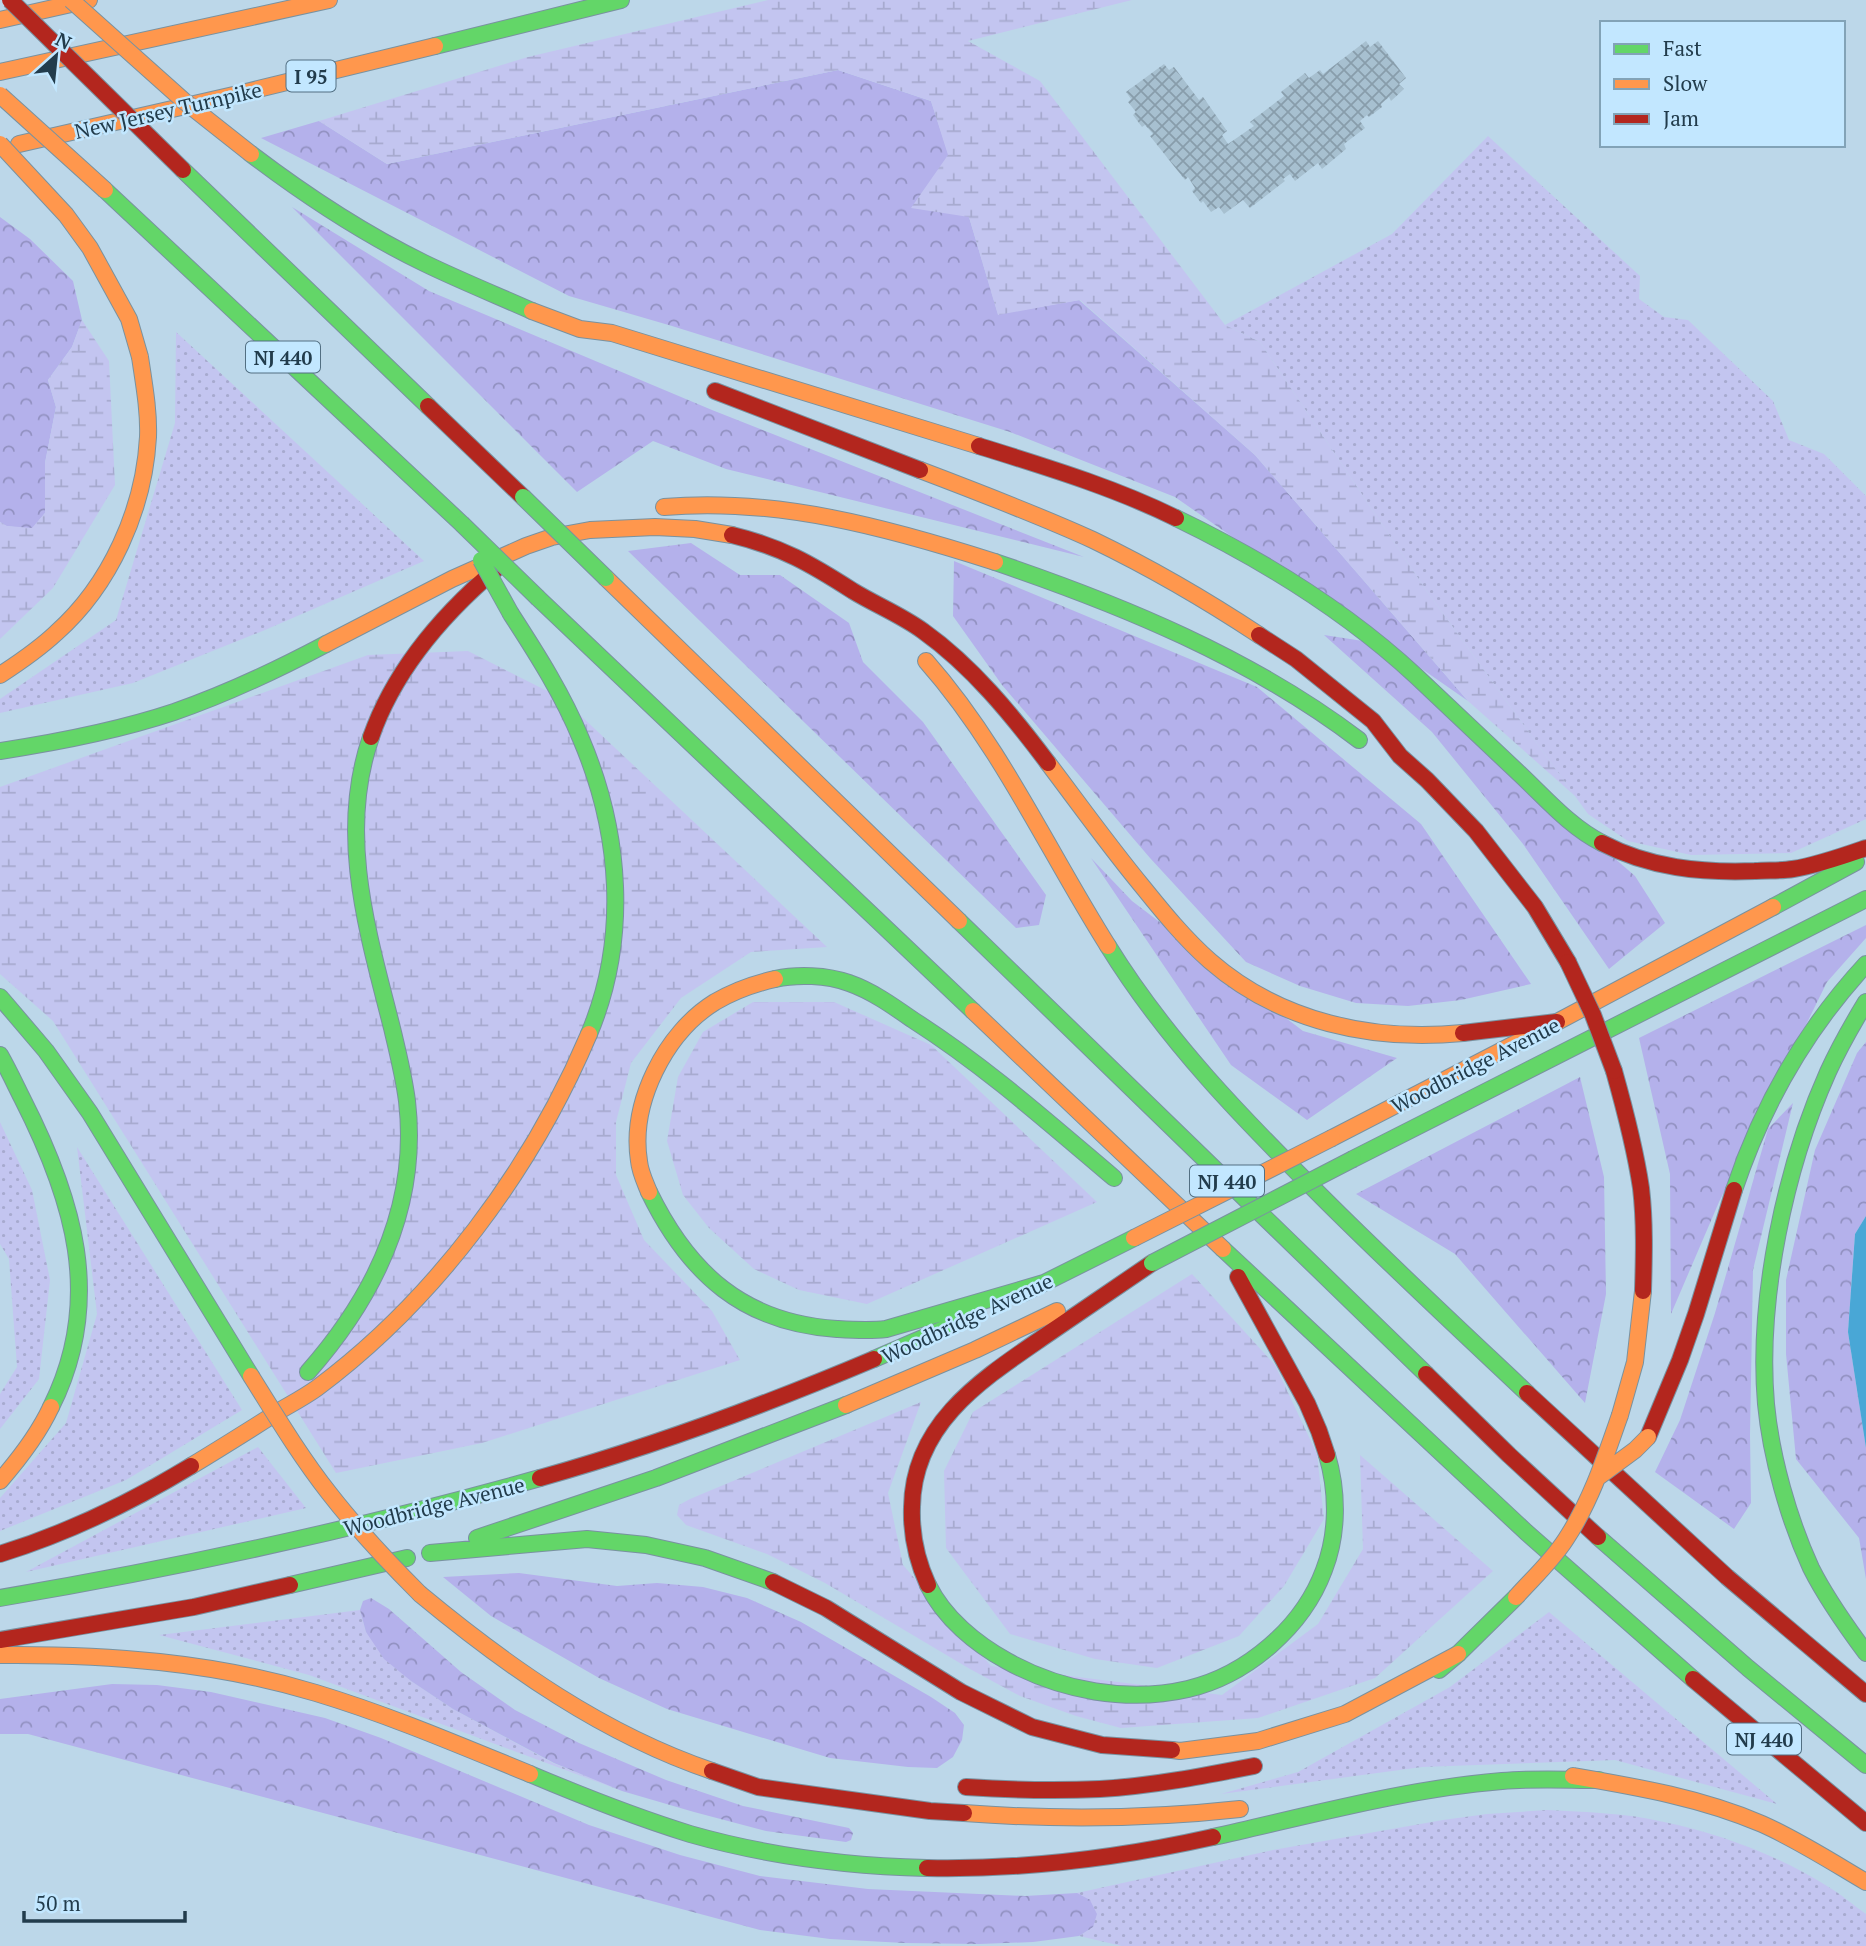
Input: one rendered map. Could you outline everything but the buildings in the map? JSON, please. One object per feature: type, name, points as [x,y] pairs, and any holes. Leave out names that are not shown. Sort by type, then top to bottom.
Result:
[{"type":"main road","name":"NJ 440","points":[[10,0],[1509,1455],[1727,1650],[1866,1765]]},
{"type":"main road","points":[[71,0],[184,101],[301,192],[359,228],[424,263],[510,302],[580,329],[612,333],[1087,481],[1143,502],[1259,561],[1315,595],[1364,631],[1413,673],[1577,827],[1594,839],[1637,859],[1679,869],[1727,872],[1793,869],[1866,848]]},
{"type":"main road","points":[[0,19],[89,0]]},
{"type":"main road","points":[[0,72],[329,0]]},
{"type":"main road","name":"New Jersey Turnpike","points":[[0,146],[238,94],[621,0]]},
{"type":"main road","name":"NJ 440","points":[[0,95],[462,524],[1224,1250],[1526,1532],[1713,1697],[1866,1822]]},
{"type":"main road","points":[[0,146],[66,215],[110,282],[129,319],[140,357],[148,416],[147,446],[140,493],[123,543],[102,580],[74,615],[41,647],[0,675]]},
{"type":"main road","points":[[580,329],[603,348]]},
{"type":"main road","points":[[697,384],[1013,506],[1092,540],[1163,576],[1230,615],[1296,659],[1373,721],[1400,756],[1443,796],[1500,859],[1535,907],[1568,962],[1593,1015],[1614,1072],[1630,1127],[1640,1190],[1644,1248],[1642,1308],[1635,1362],[1620,1415],[1581,1514],[1554,1557],[1458,1654],[1401,1700],[1348,1730]]},
{"type":"main road","points":[[644,509],[731,505],[788,510],[845,521],[962,552],[1037,577],[1157,624],[1263,677],[1310,705],[1360,740],[1400,756]]},
{"type":"main road","points":[[584,531],[617,512]]},
{"type":"main road","points":[[0,1554],[79,1526],[182,1473],[321,1385],[366,1347],[415,1301],[490,1211],[550,1114],[577,1060],[596,1015],[608,971],[615,923],[615,876],[610,831],[600,787],[584,741],[540,658],[511,614],[462,524]]},
{"type":"main road","points":[[0,751],[85,737],[223,694],[296,661],[453,579],[550,537],[584,531],[667,527],[698,529],[738,537],[780,550],[820,569],[923,630],[1006,710],[1168,918],[1202,954],[1233,980],[1304,1016],[1344,1028],[1386,1034],[1428,1036],[1557,1022]]},
{"type":"main road","points":[[231,1442],[300,1381],[328,1352],[379,1271],[394,1232],[404,1192],[409,1153],[408,1111],[402,1068],[362,904],[355,852],[356,813],[362,768],[389,694],[410,661],[486,577],[521,548]]},
{"type":"main road","points":[[855,592],[901,635]]},
{"type":"main road","points":[[918,652],[950,687],[986,741],[1126,974],[1171,1035],[1217,1089],[1272,1148],[1531,1397],[1769,1614],[1866,1694]]},
{"type":"main road","name":"Woodbridge Avenue","points":[[0,1598],[314,1536],[516,1486],[744,1412],[877,1359],[1044,1283],[1135,1238],[1557,1022],[1866,856]]},
{"type":"main road","name":"Woodbridge Avenue","points":[[0,1640],[194,1607],[430,1553],[537,1520],[769,1436],[1020,1330],[1866,899]]},
{"type":"main road","points":[[1597,1478],[1636,1450],[1648,1437],[1689,1335],[1738,1177],[1757,1130],[1801,1048],[1828,1008],[1866,964]]},
{"type":"main road","points":[[1044,1283],[878,1330],[827,1329],[786,1322],[744,1305],[708,1278],[676,1241],[653,1202],[638,1160],[639,1117],[650,1081],[670,1044],[695,1016],[732,991],[766,979],[802,976],[839,980],[872,994],[944,1039],[1118,1181],[1168,1196]]},
{"type":"main road","points":[[0,997],[46,1051],[90,1113],[251,1376],[300,1452],[342,1510],[421,1594],[472,1637],[522,1672],[597,1720],[679,1760],[758,1787],[930,1811],[1014,1817],[1100,1818],[1250,1808]]},
{"type":"main road","points":[[1866,1002],[1831,1064],[1797,1156],[1773,1265],[1766,1325],[1765,1380],[1772,1440],[1806,1556],[1835,1609],[1866,1653]]},
{"type":"main road","points":[[0,1055],[56,1170],[74,1231],[80,1285],[76,1330],[67,1371],[54,1404],[37,1435],[15,1466],[0,1481]]},
{"type":"main road","points":[[1152,1263],[997,1369],[968,1392],[941,1422],[921,1457],[911,1496],[912,1534],[922,1574],[942,1609],[972,1639],[1011,1664],[1052,1682],[1097,1693],[1145,1694],[1189,1688],[1230,1673],[1267,1648],[1297,1618],[1320,1581],[1333,1543],[1335,1505],[1330,1463],[1319,1426],[1224,1250]]},
{"type":"main road","points":[[430,1553],[587,1539],[646,1545],[705,1558],[765,1578],[826,1608],[961,1692],[1032,1727],[1102,1745],[1180,1751],[1258,1741],[1345,1714],[1458,1654]]},
{"type":"main road","points":[[0,1655],[56,1653],[132,1659],[203,1668],[282,1684],[355,1705],[610,1806],[691,1834],[773,1852],[855,1864],[932,1868],[1008,1867],[1089,1860],[1175,1845],[1377,1800],[1436,1790],[1501,1781],[1599,1780]]},
{"type":"main road","points":[[522,1672],[606,1714],[689,1746]]},
{"type":"main road","points":[[956,1787],[1006,1790],[1102,1789],[1181,1780],[1266,1763]]},
{"type":"main road","points":[[1348,1790],[1435,1774],[1503,1771],[1561,1774],[1599,1780],[1694,1802],[1748,1818],[1803,1845],[1866,1882]]},
{"type":"green space","points":[[768,0],[1132,0],[968,41],[1040,81],[1225,325],[1260,342],[1426,590],[1575,796],[1468,701],[1255,455],[1080,300],[998,315],[969,217],[911,208],[948,155],[931,101],[838,70],[387,164],[319,121],[528,57]]},
{"type":"green space","points":[[838,70],[931,101],[998,314],[1079,300],[1255,455],[1468,701],[1175,497],[1010,432],[569,296],[261,138],[319,121],[387,164]]},
{"type":"green space","points":[[1488,136],[1640,276],[1639,299],[1664,317],[1688,320],[1773,401],[1789,440],[1824,454],[1866,496],[1866,819],[1791,853],[1691,855],[1628,841],[1588,814],[1426,590],[1260,342],[1225,325],[1392,234]]},
{"type":"green space","points":[[292,207],[429,291],[712,410],[1084,557],[726,469],[653,441],[577,492]]},
{"type":"green space","points":[[0,217],[30,239],[73,281],[82,320],[72,347],[48,380],[56,407],[45,463],[45,513],[32,529],[6,526],[0,522]]},
{"type":"green space","points":[[82,320],[109,361],[115,485],[53,588],[0,639],[0,522],[7,526],[32,528],[45,513],[45,463],[56,407],[48,380],[72,347]]},
{"type":"green space","points":[[176,332],[424,561],[265,630],[133,683],[0,713],[0,699],[116,620],[175,423]]},
{"type":"green space","points":[[691,543],[740,575],[780,575],[849,623],[863,662],[923,722],[1046,895],[1039,925],[1016,928],[628,551]]},
{"type":"green space","points":[[954,561],[1257,687],[1421,824],[1531,984],[1461,1000],[1408,1006],[1356,1003],[1300,986],[1246,962],[1150,858],[1002,685],[953,616]]},
{"type":"green space","points":[[1324,635],[1363,641],[1635,876],[1665,923],[1609,969],[1523,844],[1432,732]]},
{"type":"green space","points":[[468,651],[563,699],[827,947],[751,952],[681,998],[631,1063],[616,1122],[616,1175],[644,1240],[712,1311],[740,1360],[482,1443],[336,1473],[53,1021],[0,974],[0,787],[368,655]]},
{"type":"green space","points":[[1091,858],[1132,901],[1303,1031],[1397,1058],[1307,1120],[1231,1065]]},
{"type":"green space","points":[[1866,925],[1866,938],[1827,982],[1719,1202],[1671,1314],[1670,1174],[1639,1038]]},
{"type":"green space","points":[[753,1002],[834,1002],[931,1045],[1097,1202],[867,1304],[799,1290],[754,1269],[709,1228],[683,1195],[667,1141],[678,1077],[703,1032]]},
{"type":"green space","points":[[1866,1042],[1866,1216],[1855,1234],[1848,1332],[1866,1448],[1866,1579],[1859,1538],[1796,1459],[1786,1354],[1786,1280],[1815,1150],[1857,1053]]},
{"type":"green space","points":[[1580,1077],[1604,1177],[1606,1294],[1585,1403],[1455,1254],[1356,1194]]},
{"type":"green space","points":[[1793,1103],[1753,1270],[1751,1503],[1734,1529],[1655,1472],[1680,1420],[1715,1313],[1768,1129]]},
{"type":"green space","points":[[0,1122],[32,1190],[50,1280],[39,1379],[0,1429],[0,1394],[17,1367],[9,1259],[0,1244]]},
{"type":"green space","points":[[77,1147],[242,1410],[126,1480],[0,1531],[0,1498],[66,1423],[97,1314]]},
{"type":"green space","points":[[1192,1274],[1275,1365],[1317,1454],[1324,1519],[1284,1586],[1239,1636],[1157,1668],[1095,1659],[1010,1634],[946,1548],[944,1471],[973,1412]]},
{"type":"green space","points":[[921,1402],[888,1493],[903,1565],[991,1666],[1222,1695],[1318,1624],[1363,1549],[1360,1455],[1493,1571],[1375,1678],[1258,1718],[1121,1728],[1076,1716],[1020,1696],[825,1583],[767,1554],[686,1525],[677,1515],[679,1505],[690,1499]]},
{"type":"green space","points":[[258,1447],[306,1508],[26,1572]]},
{"type":"green space","points":[[519,1573],[617,1586],[657,1583],[703,1587],[747,1598],[801,1622],[931,1697],[955,1713],[964,1725],[962,1740],[953,1757],[937,1768],[908,1767],[830,1758],[667,1709],[599,1678],[491,1616],[443,1577]]},
{"type":"green space","points":[[371,1598],[389,1609],[461,1672],[515,1710],[579,1743],[666,1780],[743,1806],[849,1828],[853,1833],[851,1840],[846,1842],[766,1831],[622,1791],[554,1763],[453,1709],[384,1659],[366,1632],[360,1610],[363,1601]]},
{"type":"green space","points":[[360,1610],[366,1632],[411,1681],[453,1709],[553,1763],[622,1791],[309,1675],[159,1635]]},
{"type":"green space","points":[[1549,1612],[1777,1804],[1615,1760],[1422,1767],[1221,1794],[1298,1772],[1450,1687]]},
{"type":"green space","points":[[112,1684],[157,1685],[211,1692],[325,1718],[381,1738],[589,1825],[680,1855],[760,1876],[868,1889],[1025,1896],[1077,1893],[1090,1900],[1097,1914],[1093,1927],[1079,1936],[1033,1942],[904,1943],[830,1939],[760,1930],[28,1734],[0,1734],[0,1699]]},
{"type":"green space","points":[[1547,1810],[1606,1813],[1650,1819],[1706,1833],[1768,1855],[1837,1892],[1866,1914],[1866,1946],[1122,1946],[1079,1936],[1093,1927],[1077,1893],[1273,1850],[1443,1820]]},
{"type":"shaded area","points":[[1866,1216],[1866,1448],[1848,1332],[1855,1234]]},
{"type":"traffic: fast","points":[[435,46],[621,0]]},
{"type":"traffic: fast","points":[[251,154],[313,199],[378,239],[437,269],[532,311]]},
{"type":"traffic: fast","points":[[183,170],[428,406]]},
{"type":"traffic: fast","points":[[105,190],[462,524]]},
{"type":"traffic: fast","points":[[523,497],[606,578]]},
{"type":"traffic: fast","points":[[1176,518],[1271,569],[1361,629],[1416,676],[1561,814],[1602,843]]},
{"type":"traffic: fast","points":[[462,524],[538,598]]},
{"type":"traffic: fast","points":[[481,560],[511,614]]},
{"type":"traffic: fast","points":[[995,562],[1090,596],[1184,636],[1274,684],[1359,740]]},
{"type":"traffic: fast","points":[[538,598],[973,1011]]},
{"type":"traffic: fast","points":[[511,614],[549,675],[574,723],[605,811],[612,849],[615,924],[602,998],[589,1034]]},
{"type":"traffic: fast","points":[[0,751],[88,735],[174,712],[251,681],[326,644]]},
{"type":"traffic: fast","points":[[308,1372],[332,1343],[372,1280],[399,1212],[406,1177],[409,1139],[406,1092],[366,920],[356,847],[361,773],[371,737]]},
{"type":"traffic: fast","points":[[1773,907],[1856,862]]},
{"type":"traffic: fast","points":[[1353,1159],[1866,899]]},
{"type":"traffic: fast","points":[[959,921],[1426,1374]]},
{"type":"traffic: fast","points":[[1108,946],[1155,1014],[1235,1109],[1373,1247],[1527,1393]]},
{"type":"traffic: fast","points":[[1734,1190],[1758,1128],[1788,1070],[1824,1015],[1866,964]]},
{"type":"traffic: fast","points":[[775,979],[802,976],[831,978],[858,986],[882,999],[991,1076],[1114,1178]]},
{"type":"traffic: fast","points":[[0,997],[46,1051],[90,1113],[251,1376]]},
{"type":"traffic: fast","points":[[1866,1002],[1828,1072],[1799,1150],[1787,1192],[1770,1278],[1764,1364],[1772,1445],[1795,1530],[1823,1590],[1866,1653]]},
{"type":"traffic: fast","points":[[0,1055],[56,1173],[76,1250],[79,1288],[76,1327],[67,1367],[51,1407]]},
{"type":"traffic: fast","points":[[1152,1263],[1353,1159]]},
{"type":"traffic: fast","points":[[649,1192],[682,1247],[723,1289],[747,1305],[774,1317],[804,1325],[850,1330],[886,1329],[1044,1283]]},
{"type":"traffic: fast","points":[[1024,1293],[1134,1238]]},
{"type":"traffic: fast","points":[[1223,1249],[1526,1532],[1693,1679]]},
{"type":"traffic: fast","points":[[874,1359],[955,1324]]},
{"type":"traffic: fast","points":[[477,1538],[656,1478],[846,1405]]},
{"type":"traffic: fast","points":[[928,1585],[952,1619],[984,1647],[1007,1661],[1050,1680],[1095,1692],[1142,1695],[1188,1689],[1210,1682],[1231,1673],[1270,1646],[1302,1611],[1315,1591],[1329,1556],[1334,1528],[1335,1498],[1327,1455]]},
{"type":"traffic: fast","points":[[0,1598],[272,1545],[540,1478]]},
{"type":"traffic: fast","points":[[1598,1537],[1748,1668],[1866,1765]]},
{"type":"traffic: fast","points":[[430,1553],[587,1539],[646,1545],[705,1558],[773,1582]]},
{"type":"traffic: fast","points":[[290,1585],[407,1558]]},
{"type":"traffic: fast","points":[[1439,1670],[1516,1597]]},
{"type":"traffic: fast","points":[[530,1774],[629,1813],[719,1842],[807,1858],[927,1868]]},
{"type":"traffic: fast","points":[[1213,1837],[1429,1790],[1514,1780],[1599,1780]]},
{"type":"traffic: slow","points":[[71,0],[184,101],[251,154]]},
{"type":"traffic: slow","points":[[0,20],[89,0]]},
{"type":"traffic: slow","points":[[0,72],[329,0]]},
{"type":"traffic: slow","points":[[19,144],[435,46]]},
{"type":"traffic: slow","points":[[0,95],[105,190]]},
{"type":"traffic: slow","points":[[0,144],[66,215],[90,248],[129,319],[140,357]]},
{"type":"traffic: slow","points":[[532,311],[580,329],[612,333],[979,446]]},
{"type":"traffic: slow","points":[[0,675],[43,644],[75,614],[93,592],[121,544],[140,492],[148,437],[140,357]]},
{"type":"traffic: slow","points":[[920,470],[1093,540],[1178,585],[1259,635]]},
{"type":"traffic: slow","points":[[664,507],[706,505],[790,511],[873,527],[995,562]]},
{"type":"traffic: slow","points":[[326,644],[452,579],[552,537],[590,530],[655,527],[695,529],[732,535]]},
{"type":"traffic: slow","points":[[606,578],[959,921]]},
{"type":"traffic: slow","points":[[926,661],[953,694],[1001,763],[1108,946]]},
{"type":"traffic: slow","points":[[1048,763],[1174,925],[1210,961],[1237,982],[1297,1013],[1329,1023],[1395,1034],[1463,1033]]},
{"type":"traffic: slow","points":[[1332,1138],[1773,907]]},
{"type":"traffic: slow","points":[[649,1192],[639,1161],[638,1139],[640,1116],[655,1071],[681,1032],[697,1015],[729,994],[775,979]]},
{"type":"traffic: slow","points":[[973,1011],[1223,1249]]},
{"type":"traffic: slow","points":[[191,1466],[317,1388],[401,1315],[440,1273],[476,1229],[539,1134],[589,1034]]},
{"type":"traffic: slow","points":[[1134,1238],[1332,1138]]},
{"type":"traffic: slow","points":[[1620,1415],[1635,1362],[1643,1291]]},
{"type":"traffic: slow","points":[[846,1405],[975,1350],[1057,1311]]},
{"type":"traffic: slow","points":[[251,1376],[329,1493],[373,1545],[420,1594]]},
{"type":"traffic: slow","points":[[0,1481],[28,1446],[51,1407]]},
{"type":"traffic: slow","points":[[1516,1597],[1555,1555],[1575,1525],[1597,1479],[1620,1415]]},
{"type":"traffic: slow","points":[[1597,1478],[1648,1437]]},
{"type":"traffic: slow","points":[[420,1594],[487,1647],[558,1696],[633,1738],[712,1771]]},
{"type":"traffic: slow","points":[[1172,1750],[1258,1741],[1345,1714],[1458,1654]]},
{"type":"traffic: slow","points":[[0,1655],[120,1658],[199,1667],[277,1682],[370,1711],[530,1774]]},
{"type":"traffic: slow","points":[[1573,1776],[1669,1794],[1739,1815],[1789,1837],[1866,1882]]},
{"type":"traffic: slow","points":[[964,1813],[1102,1817],[1240,1809]]},
{"type":"traffic: jam","points":[[10,0],[183,170]]},
{"type":"traffic: jam","points":[[715,391],[920,470]]},
{"type":"traffic: jam","points":[[428,406],[523,497]]},
{"type":"traffic: jam","points":[[979,446],[1104,487],[1176,518]]},
{"type":"traffic: jam","points":[[732,535],[796,557],[923,631],[958,660],[990,692],[1048,763]]},
{"type":"traffic: jam","points":[[371,737],[393,689],[422,645],[457,605],[496,569]]},
{"type":"traffic: jam","points":[[1259,635],[1296,659],[1373,721],[1400,756],[1476,831],[1535,907],[1568,962]]},
{"type":"traffic: jam","points":[[1602,843],[1657,863],[1696,870],[1735,871],[1793,869],[1866,848]]},
{"type":"traffic: jam","points":[[1568,962],[1593,1015],[1614,1071]]},
{"type":"traffic: jam","points":[[1463,1033],[1557,1022]]},
{"type":"traffic: jam","points":[[1614,1071],[1641,1188],[1644,1227],[1643,1291]]},
{"type":"traffic: jam","points":[[1648,1437],[1680,1360],[1734,1190]]},
{"type":"traffic: jam","points":[[928,1585],[916,1547],[912,1507],[915,1478],[924,1451],[937,1428],[954,1407],[996,1370],[1152,1263]]},
{"type":"traffic: jam","points":[[1238,1277],[1307,1403],[1327,1455]]},
{"type":"traffic: jam","points":[[540,1478],[709,1424],[874,1359]]},
{"type":"traffic: jam","points":[[1426,1374],[1598,1537]]},
{"type":"traffic: jam","points":[[1527,1393],[1727,1577],[1866,1694]]},
{"type":"traffic: jam","points":[[0,1554],[50,1537],[98,1516],[191,1466]]},
{"type":"traffic: jam","points":[[773,1582],[826,1608],[961,1692],[1032,1727],[1102,1745],[1172,1750]]},
{"type":"traffic: jam","points":[[0,1640],[194,1607],[290,1585]]},
{"type":"traffic: jam","points":[[1693,1679],[1866,1823]]},
{"type":"traffic: jam","points":[[966,1787],[1033,1790],[1119,1788],[1254,1766]]},
{"type":"traffic: jam","points":[[712,1771],[758,1787],[930,1811],[964,1813]]},
{"type":"traffic: jam","points":[[927,1868],[1035,1865],[1142,1851],[1213,1837]]}]
